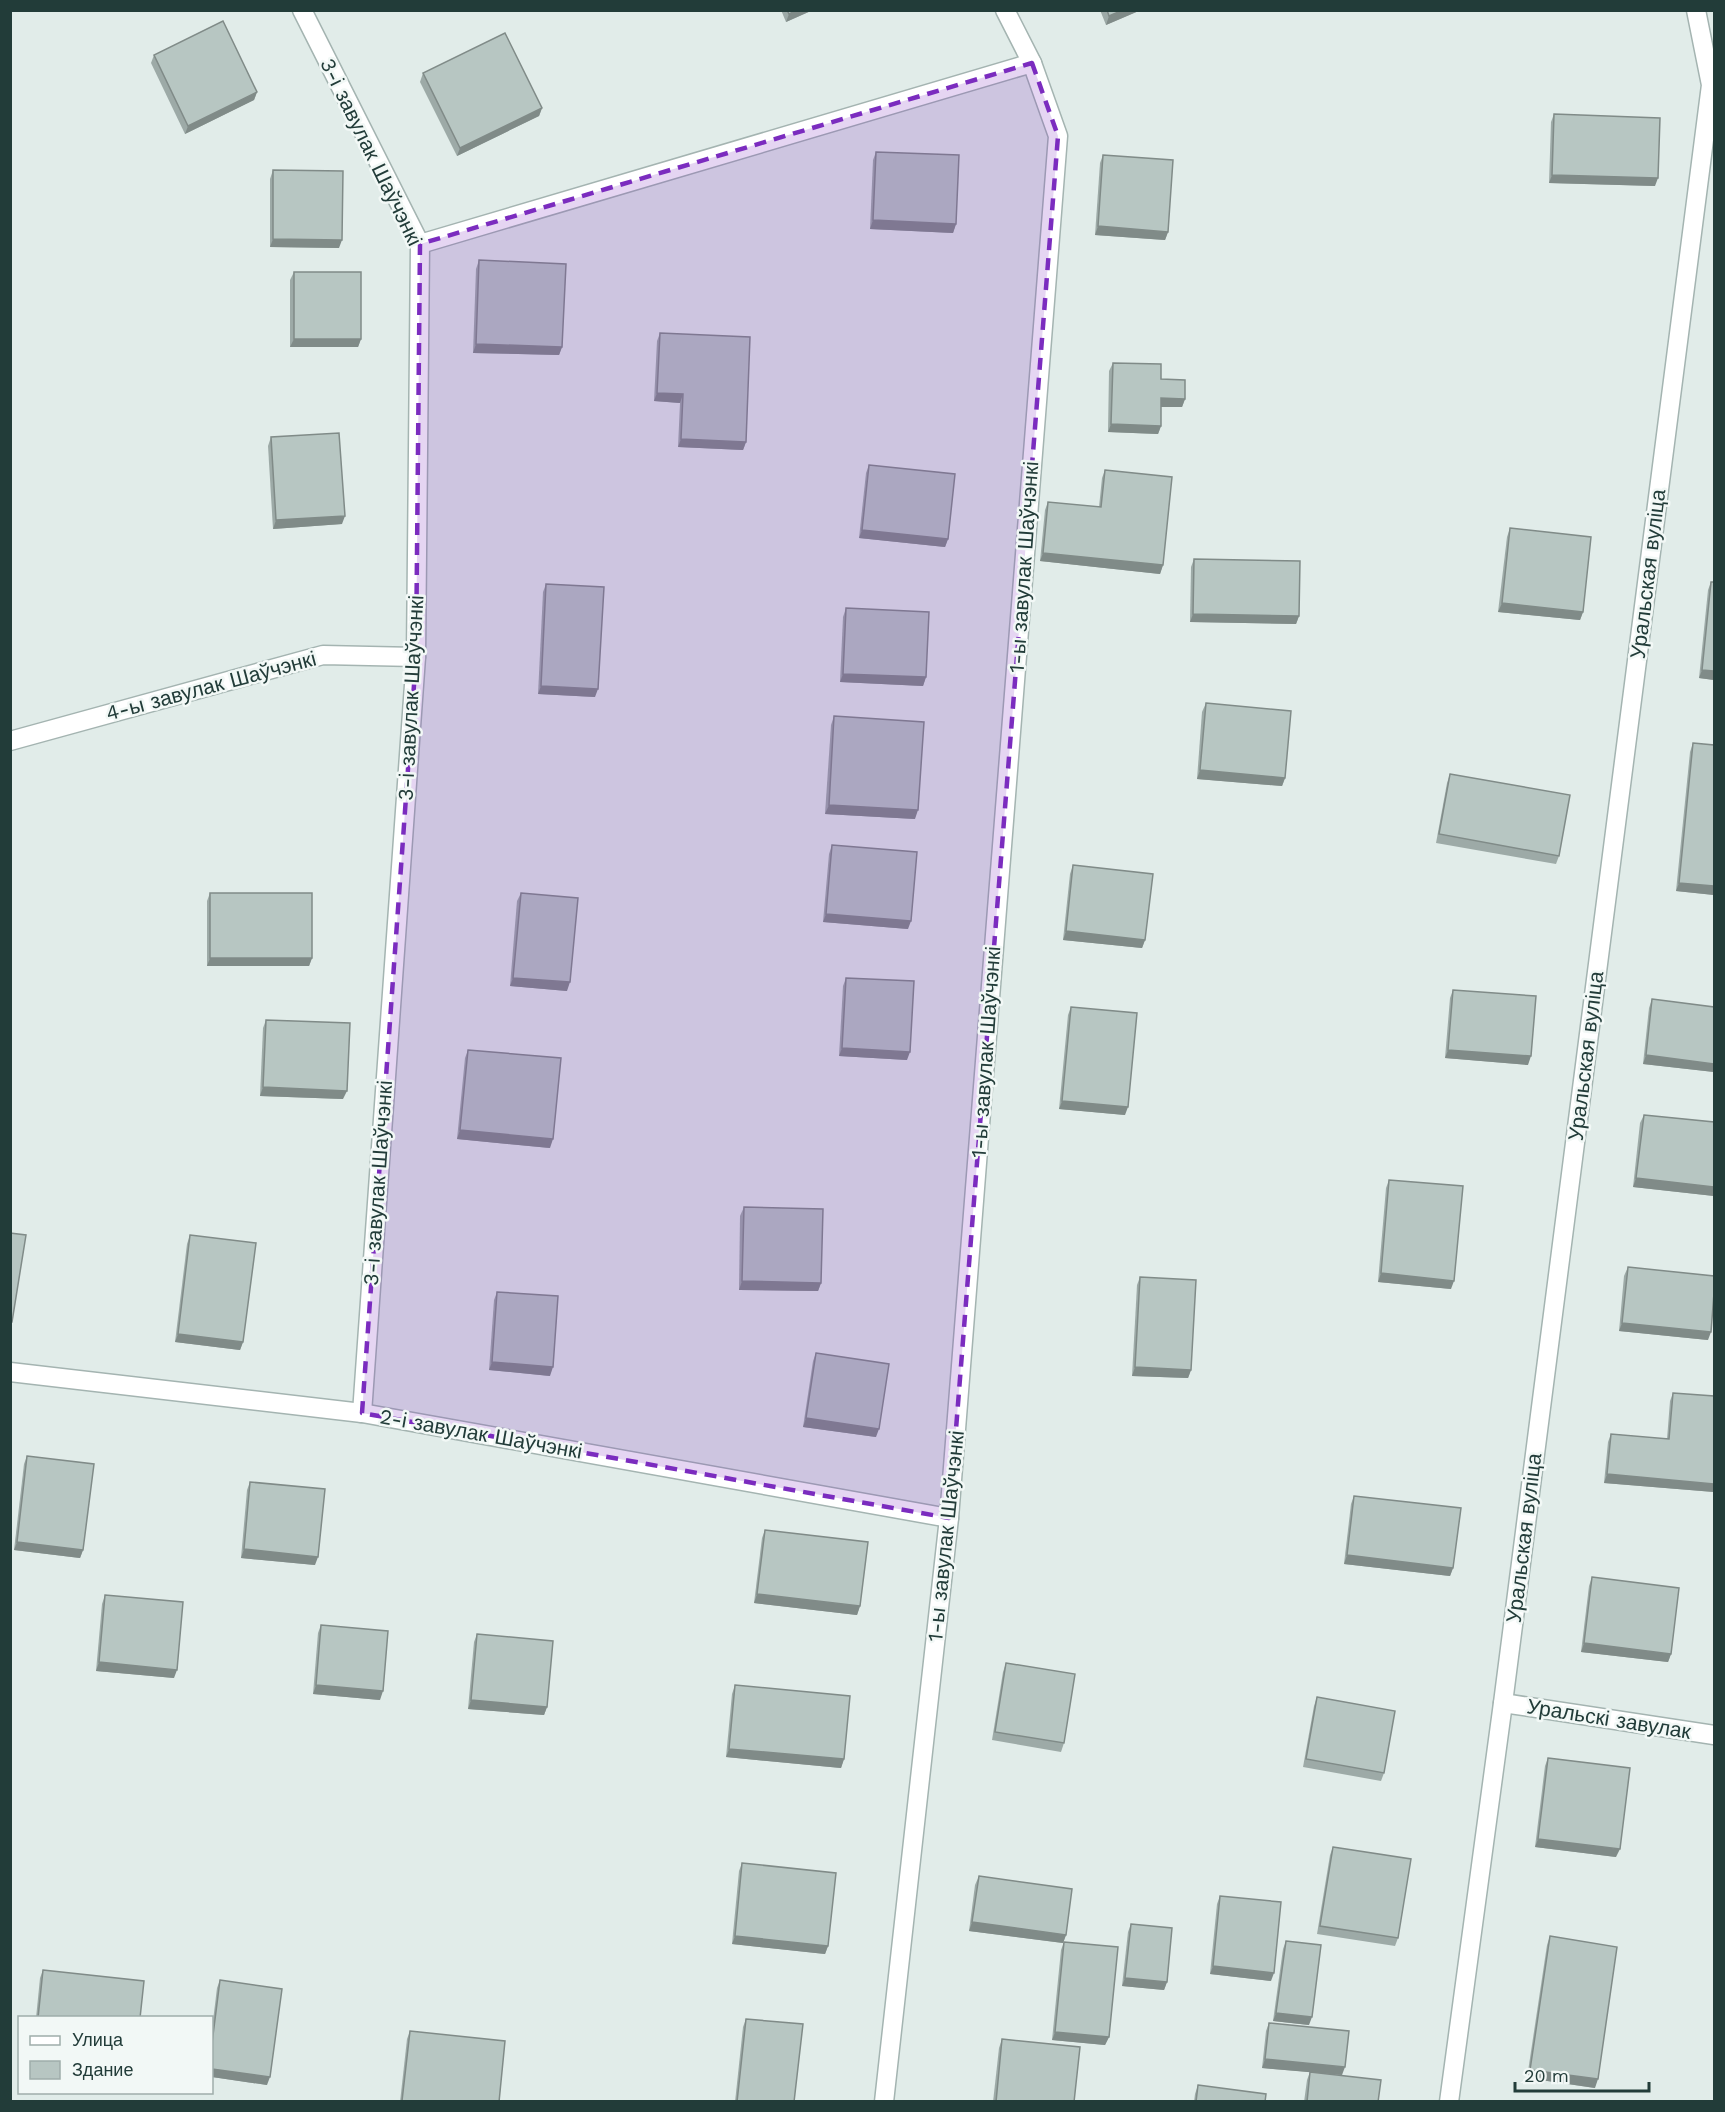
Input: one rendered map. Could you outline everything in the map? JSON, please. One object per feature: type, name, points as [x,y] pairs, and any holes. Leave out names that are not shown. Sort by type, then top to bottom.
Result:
[{"type":"street","name":"3-і завулак Шаўчэнкі","points":[[302,10],[420,244],[416,657],[362,1413]]},
{"type":"street","name":"1-ы завулак Шаўчэнкі","points":[[884,2102],[949,1518],[1058,136],[1032,63],[1005,10]]},
{"type":"street","name":"Уральская вуліца","points":[[1449,2102],[1503,1703],[1711,85],[1696,10]]},
{"type":"street","points":[[420,244],[1032,63]]},
{"type":"street","name":"4-ы завулак Шаўчэнкі","points":[[10,741],[323,655],[416,657]]},
{"type":"street","name":"2-і завулак Шаўчэнкі","points":[[10,1372],[362,1413],[949,1518]]},
{"type":"street","name":"Уральскі завулак","points":[[1503,1703],[1714,1735]]},
{"type":"highlighted area","points":[[1032,63],[1058,136],[949,1518],[362,1413],[416,657],[420,244]]},
{"type":"building","points":[[1107,10],[1123,10],[1109,16]]},
{"type":"building","points":[[223,21],[257,92],[188,126],[154,55]]},
{"type":"building","points":[[505,33],[542,108],[460,148],[423,73]]},
{"type":"building","points":[[1554,114],[1660,118],[1658,178],[1552,175]]},
{"type":"building","points":[[876,152],[959,155],[956,224],[873,220]]},
{"type":"building","points":[[1103,155],[1173,160],[1168,232],[1098,226]]},
{"type":"building","points":[[273,170],[343,171],[342,240],[273,239]]},
{"type":"building","points":[[479,260],[566,264],[562,347],[476,344]]},
{"type":"building","points":[[294,272],[361,272],[361,339],[294,339]]},
{"type":"building","points":[[660,333],[750,337],[746,442],[681,439],[683,394],[657,393]]},
{"type":"building","points":[[1113,363],[1161,364],[1161,379],[1185,380],[1185,399],[1161,398],[1161,426],[1111,424]]},
{"type":"building","points":[[339,433],[345,516],[276,520],[271,437]]},
{"type":"building","points":[[869,465],[955,474],[948,539],[862,530]]},
{"type":"building","points":[[1105,470],[1172,477],[1163,565],[1043,553],[1048,502],[1101,507]]},
{"type":"building","points":[[1510,528],[1591,537],[1583,612],[1502,603]]},
{"type":"building","points":[[1194,559],[1300,561],[1299,616],[1193,614]]},
{"type":"building","points":[[1711,582],[1714,582],[1714,671],[1702,670]]},
{"type":"building","points":[[546,584],[604,587],[598,689],[541,686]]},
{"type":"building","points":[[846,608],[929,612],[926,677],[843,674]]},
{"type":"building","points":[[1206,703],[1291,711],[1285,778],[1200,770]]},
{"type":"building","points":[[834,716],[924,722],[918,810],[829,805]]},
{"type":"building","points":[[1693,743],[1714,745],[1714,886],[1679,883]]},
{"type":"building","points":[[1450,774],[1570,795],[1559,856],[1439,834]]},
{"type":"building","points":[[832,845],[917,852],[911,921],[826,914]]},
{"type":"building","points":[[1073,865],[1153,874],[1145,940],[1066,931]]},
{"type":"building","points":[[210,893],[312,893],[312,958],[210,958]]},
{"type":"building","points":[[521,893],[578,898],[570,982],[513,978]]},
{"type":"building","points":[[846,978],[914,981],[910,1052],[842,1048]]},
{"type":"building","points":[[1453,990],[1536,996],[1531,1056],[1448,1050]]},
{"type":"building","points":[[1652,999],[1714,1007],[1714,1064],[1646,1055]]},
{"type":"building","points":[[1071,1007],[1137,1013],[1128,1107],[1062,1101]]},
{"type":"building","points":[[266,1020],[350,1023],[347,1091],[263,1087]]},
{"type":"building","points":[[468,1050],[561,1058],[553,1139],[460,1130]]},
{"type":"building","points":[[1644,1115],[1714,1122],[1714,1187],[1636,1178]]},
{"type":"building","points":[[1389,1180],[1463,1186],[1454,1281],[1381,1273]]},
{"type":"building","points":[[744,1207],[823,1209],[821,1283],[742,1281]]},
{"type":"building","points":[[10,1233],[26,1235],[12,1322],[10,1322]]},
{"type":"building","points":[[190,1235],[256,1243],[243,1342],[178,1334]]},
{"type":"building","points":[[1628,1267],[1714,1276],[1711,1332],[1622,1323]]},
{"type":"building","points":[[1140,1277],[1196,1280],[1191,1370],[1135,1367]]},
{"type":"building","points":[[497,1292],[558,1296],[553,1367],[492,1362]]},
{"type":"building","points":[[816,1353],[889,1364],[879,1429],[806,1418]]},
{"type":"building","points":[[1673,1393],[1714,1396],[1714,1484],[1607,1474],[1611,1434],[1669,1439]]},
{"type":"building","points":[[27,1456],[94,1464],[83,1550],[17,1542]]},
{"type":"building","points":[[250,1482],[325,1489],[318,1557],[244,1549]]},
{"type":"building","points":[[1354,1496],[1461,1508],[1453,1568],[1347,1555]]},
{"type":"building","points":[[765,1530],[868,1542],[860,1606],[757,1594]]},
{"type":"building","points":[[1592,1577],[1679,1588],[1671,1654],[1584,1643]]},
{"type":"building","points":[[105,1595],[183,1602],[177,1670],[99,1662]]},
{"type":"building","points":[[321,1625],[388,1631],[383,1691],[316,1685]]},
{"type":"building","points":[[477,1634],[553,1641],[547,1707],[471,1700]]},
{"type":"building","points":[[1006,1663],[1075,1674],[1064,1743],[995,1732]]},
{"type":"building","points":[[735,1685],[850,1696],[844,1759],[729,1749]]},
{"type":"building","points":[[1317,1697],[1395,1711],[1384,1773],[1306,1759]]},
{"type":"building","points":[[1548,1758],[1630,1768],[1620,1849],[1538,1839]]},
{"type":"building","points":[[1333,1847],[1411,1859],[1398,1938],[1320,1926]]},
{"type":"building","points":[[742,1863],[836,1873],[828,1946],[735,1936]]},
{"type":"building","points":[[979,1876],[1072,1889],[1066,1935],[972,1922]]},
{"type":"building","points":[[1220,1896],[1281,1902],[1274,1973],[1213,1966]]},
{"type":"building","points":[[1131,1924],[1172,1928],[1167,1982],[1125,1978]]},
{"type":"building","points":[[1550,1936],[1617,1947],[1598,2079],[1530,2070]]},
{"type":"building","points":[[1286,1941],[1321,1945],[1312,2017],[1276,2013]]},
{"type":"building","points":[[1064,1942],[1118,1947],[1109,2037],[1055,2032]]},
{"type":"building","points":[[43,1970],[144,1981],[140,2016],[38,2016]]},
{"type":"building","points":[[220,1980],[282,1989],[270,2077],[213,2069],[213,2035]]},
{"type":"building","points":[[746,2019],[803,2024],[794,2102],[737,2102]]},
{"type":"building","points":[[1269,2023],[1349,2031],[1345,2067],[1265,2059]]},
{"type":"building","points":[[410,2031],[505,2041],[499,2102],[402,2101]]},
{"type":"building","points":[[1002,2039],[1080,2047],[1074,2102],[996,2102]]},
{"type":"building","points":[[1310,2072],[1381,2080],[1378,2102],[1307,2102]]},
{"type":"building","points":[[1198,2085],[1266,2094],[1265,2102],[1196,2102]]}]
